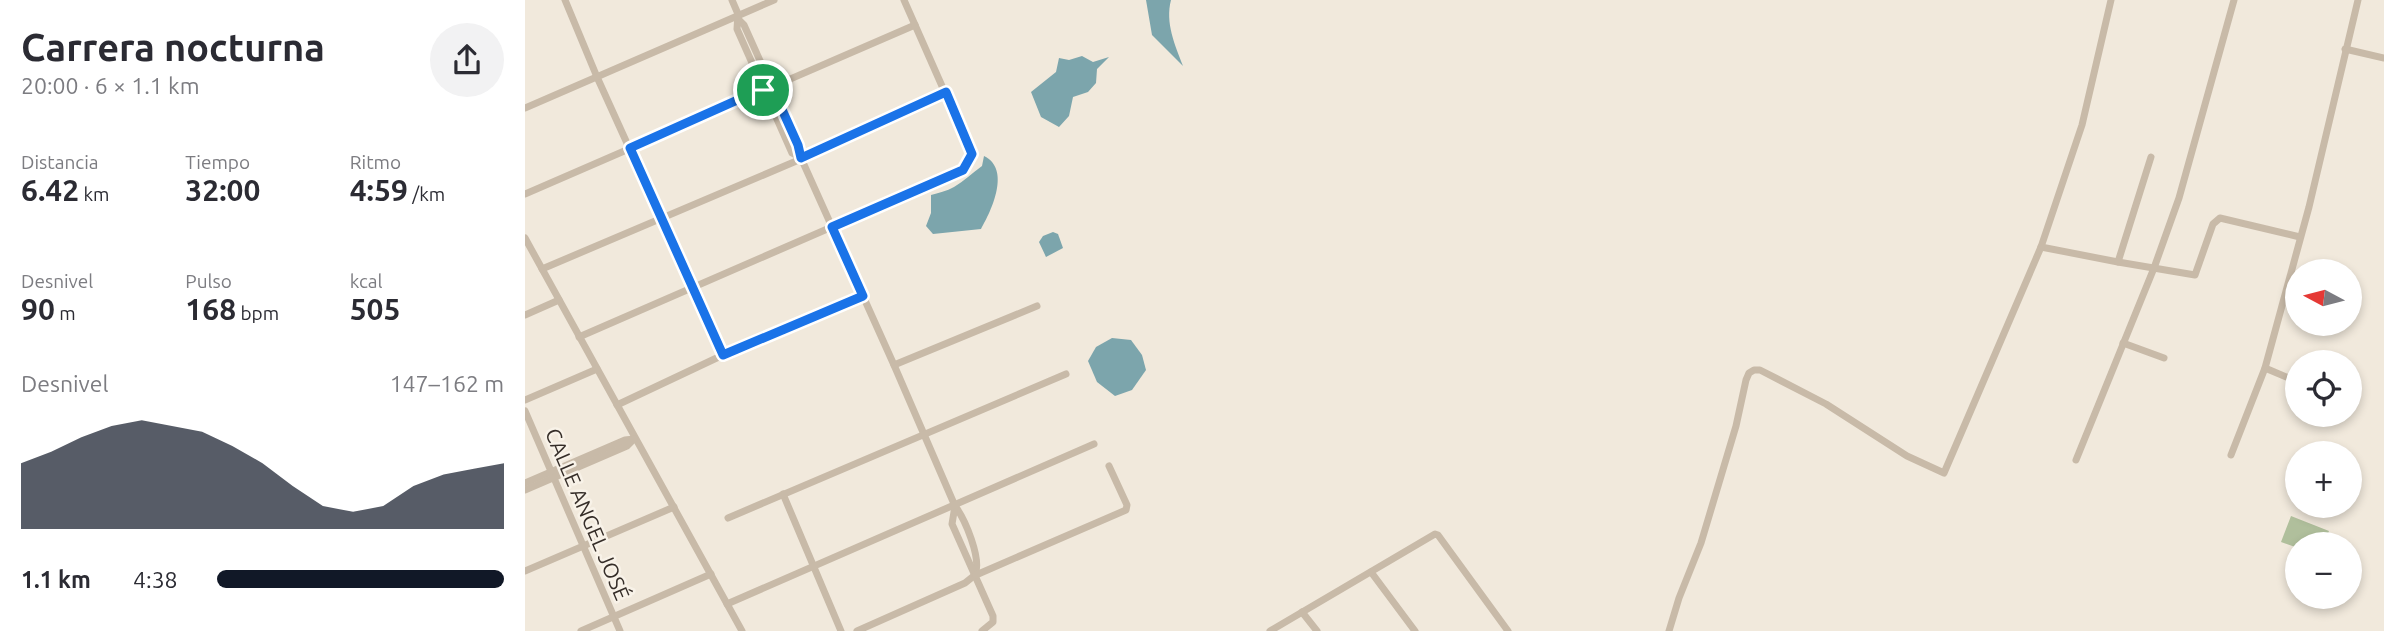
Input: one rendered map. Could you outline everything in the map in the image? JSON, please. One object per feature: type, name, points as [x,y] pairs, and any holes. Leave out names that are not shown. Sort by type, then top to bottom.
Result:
[{"type":"street","points":[[565,0],[723,355]]},
{"type":"street","points":[[732,0],[962,518],[978,561],[975,575],[993,616],[993,622],[982,631]]},
{"type":"street","points":[[525,108],[773,0]]},
{"type":"street","points":[[579,337],[963,170],[972,154],[904,0]]},
{"type":"street","points":[[1669,631],[1701,543],[1737,426],[1749,373],[1754,370],[1761,370],[1826,404],[1907,456],[1944,473],[2041,247],[2082,125],[2111,0]]},
{"type":"street","points":[[2075,460],[2154,268],[2179,198],[2234,0]]},
{"type":"street","points":[[2231,455],[2265,368],[2300,237],[2357,0]]},
{"type":"street","points":[[739,17],[737,29],[763,90],[792,153],[801,158]]},
{"type":"street","points":[[525,194],[771,85],[915,25]]},
{"type":"street","points":[[2345,49],[2384,58]]},
{"type":"street","points":[[542,269],[801,158],[946,92]]},
{"type":"street","points":[[2118,262],[2151,157]]},
{"type":"street","points":[[2041,247],[2195,275],[2213,225],[2220,218],[2300,237]]},
{"type":"street","points":[[525,238],[742,631]]},
{"type":"street","points":[[617,405],[723,355],[863,296]]},
{"type":"street","points":[[525,315],[559,300]]},
{"type":"street","points":[[894,365],[1037,306]]},
{"type":"street","points":[[2123,343],[2164,358]]},
{"type":"street","points":[[2265,368],[2285,376]]},
{"type":"street","points":[[525,400],[597,369]]},
{"type":"street","points":[[728,518],[1066,374]]},
{"type":"street","name":"CALLE ANGEL JOSÉ","points":[[525,411],[620,631]]},
{"type":"street","points":[[525,490],[552,474],[625,440],[635,439]]},
{"type":"street","points":[[727,604],[1094,444]]},
{"type":"street","points":[[857,631],[943,594],[975,575],[1126,510],[1127,505],[1109,466]]},
{"type":"street","points":[[525,482],[552,474]]},
{"type":"street","points":[[783,494],[841,631]]},
{"type":"street","points":[[525,571],[674,507]]},
{"type":"street","points":[[1270,631],[1431,535],[1438,535],[1508,631]]},
{"type":"street","points":[[1371,572],[1415,631]]},
{"type":"street","points":[[581,631],[711,574]]},
{"type":"street","points":[[1302,612],[1317,631]]},
{"type":"green space","points":[[2290,518],[2329,531],[2285,532],[2285,543],[2281,542]]},
{"type":"water","points":[[1146,0],[1171,0],[1170,25],[1183,66],[1152,35]]},
{"type":"water","points":[[1082,56],[1093,62],[1109,57],[1097,69],[1096,83],[1088,92],[1073,97],[1069,116],[1059,127],[1041,117],[1031,92],[1056,72],[1059,58],[1069,60]]},
{"type":"water","points":[[984,156],[992,162],[998,180],[994,201],[981,229],[933,234],[926,226],[931,213],[931,195],[948,190],[961,182],[982,166]]},
{"type":"water","points":[[1053,232],[1058,234],[1063,248],[1046,257],[1039,242],[1043,236]]},
{"type":"water","points":[[1112,338],[1131,340],[1142,355],[1146,370],[1132,390],[1115,396],[1097,382],[1088,361],[1096,347]]},
{"type":"route","points":[[771,85],[801,152],[801,158],[946,92],[972,154],[963,170],[832,227],[863,296],[723,355],[630,148],[763,90],[771,85]]}]
